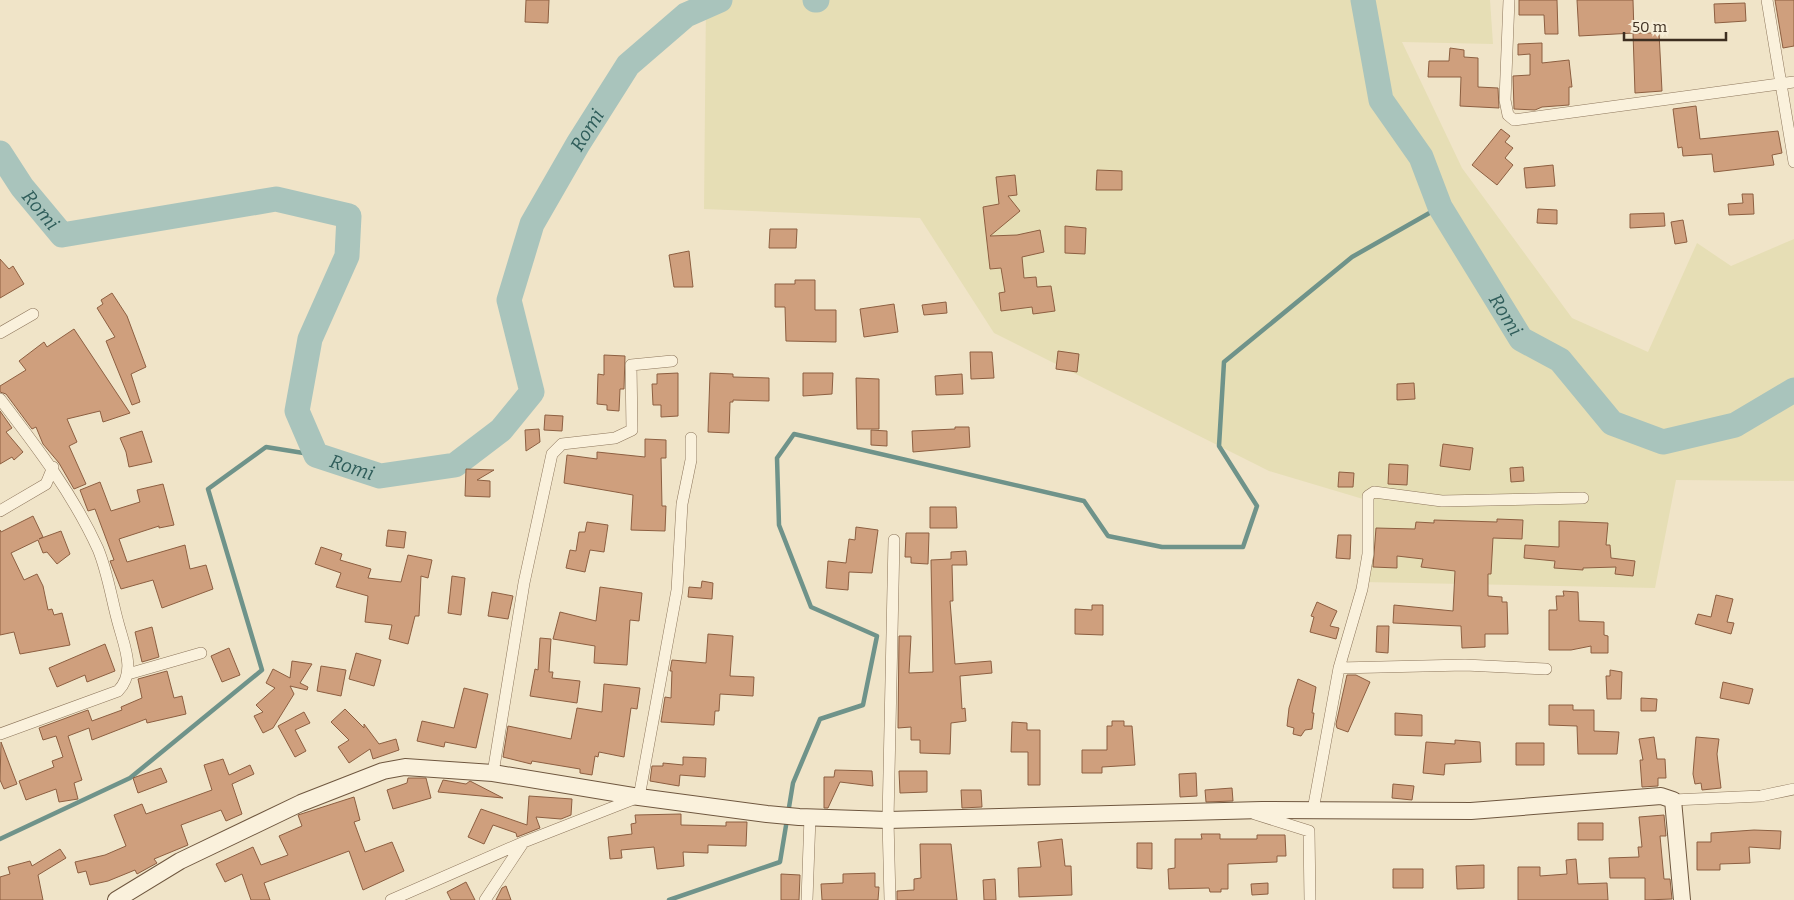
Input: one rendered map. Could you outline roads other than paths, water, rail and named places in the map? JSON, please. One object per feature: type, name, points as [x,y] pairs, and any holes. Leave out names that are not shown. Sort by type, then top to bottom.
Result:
[{"type":"street","points":[[1508,0],[1505,100],[1508,115],[1514,120],[1780,86],[1794,82]]},
{"type":"street","points":[[1767,0],[1794,162]]},
{"type":"street","points":[[0,333],[33,314]]},
{"type":"street","points":[[493,773],[524,583],[552,454],[562,444],[615,438],[632,430],[631,365],[672,360]]},
{"type":"street","points":[[0,399],[53,467],[98,550],[126,651],[128,674],[125,684],[118,691],[1,732]]},
{"type":"street","points":[[639,797],[677,590],[682,504],[691,460],[691,438]]},
{"type":"street","points":[[0,511],[46,484],[53,467]]},
{"type":"street","points":[[1313,810],[1339,668],[1362,589],[1368,554],[1368,496],[1374,492],[1442,501],[1583,498]]},
{"type":"street","points":[[890,900],[888,820],[894,540]]},
{"type":"street","points":[[128,674],[201,653]]},
{"type":"street","points":[[1339,668],[1465,666],[1546,669]]},
{"type":"street","points":[[116,900],[135,895],[180,861],[301,803],[383,771],[414,767],[493,773],[639,797],[767,814],[805,818],[888,820],[1248,811],[1471,811],[1661,796],[1674,800],[1761,796],[1794,789]]},
{"type":"street","points":[[391,900],[524,842],[639,797]]},
{"type":"street","points":[[1674,800],[1682,900]]},
{"type":"street","points":[[1248,811],[1309,831],[1310,900]]},
{"type":"street","points":[[805,818],[806,900]]},
{"type":"street","points":[[485,900],[524,842]]},
{"type":"waterway","name":"Romi","points":[[0,153],[22,187],[62,235],[276,199],[349,216],[347,256],[310,339],[297,411],[316,455],[380,476],[455,465],[501,430],[532,392],[509,300],[532,224],[578,144],[628,65],[686,15],[720,0]]},
{"type":"waterway","name":"Romi","points":[[1363,0],[1381,100],[1421,157],[1440,207],[1521,339],[1560,360],[1612,423],[1663,442],[1735,425],[1794,390]]},
{"type":"waterway","points":[[669,900],[780,862],[793,783],[820,719],[863,705],[877,636],[811,607],[779,525],[777,458],[794,434],[1084,501],[1108,536],[1162,547],[1243,547],[1257,506],[1219,446],[1224,362],[1352,257],[1440,207]]},
{"type":"waterway","points":[[0,839],[130,778],[262,670],[208,489],[266,447],[316,455]]}]
